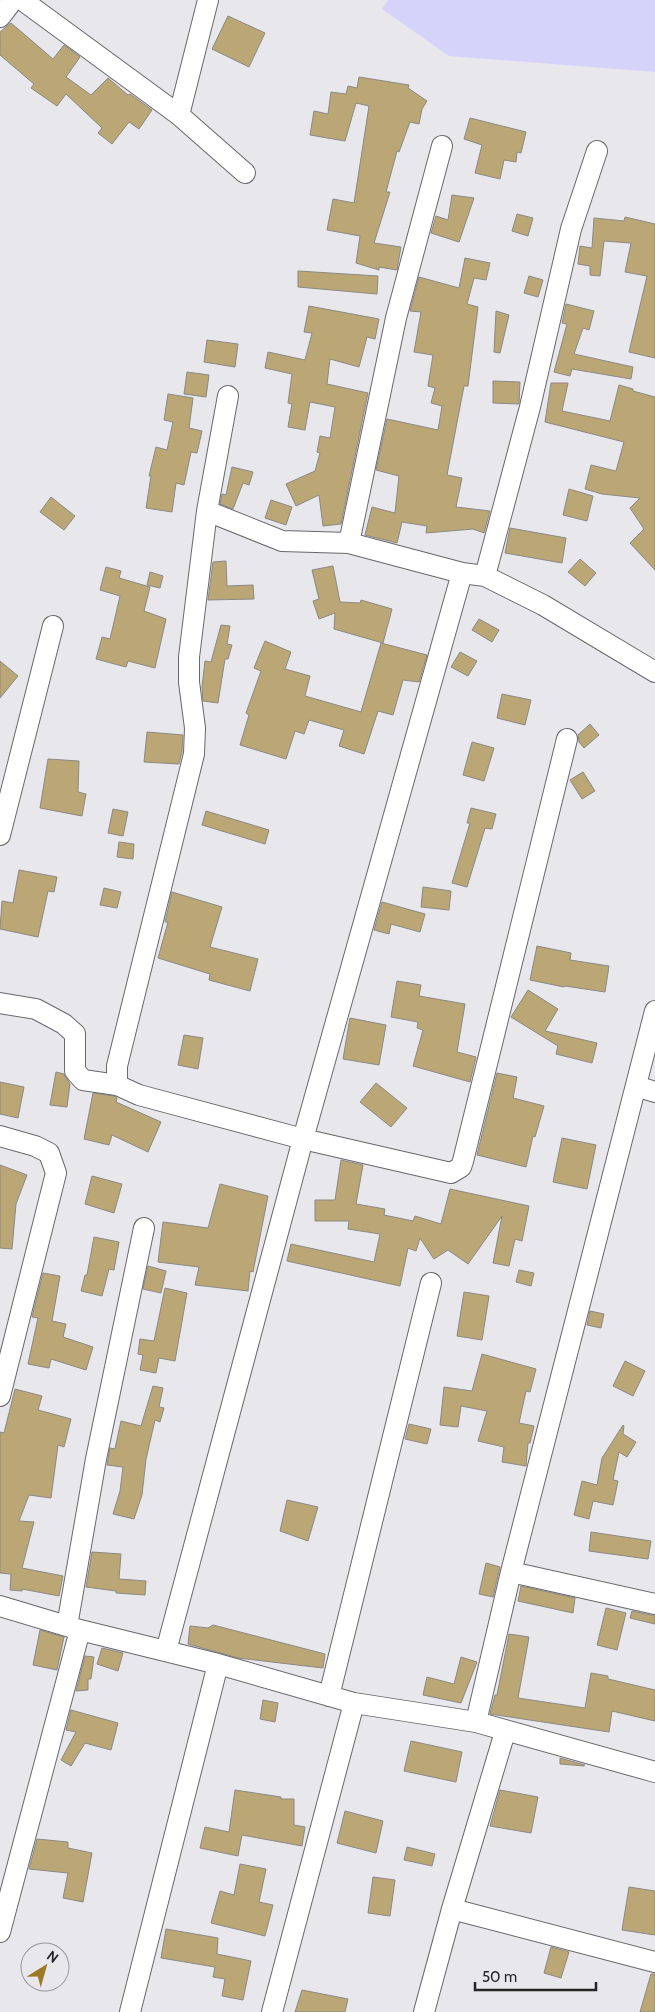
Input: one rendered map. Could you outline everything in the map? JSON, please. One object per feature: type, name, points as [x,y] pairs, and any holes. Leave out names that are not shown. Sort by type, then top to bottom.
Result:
[{"type":"street","points":[[0,17],[13,0]]},
{"type":"street","points":[[22,0],[179,115],[245,173]]},
{"type":"street","points":[[179,115],[208,0]]},
{"type":"street","points":[[350,543],[396,318],[442,146]]},
{"type":"street","points":[[485,576],[530,407],[571,229],[597,151]]},
{"type":"street","points":[[117,1085],[117,1066],[194,754],[195,728],[189,682],[189,657],[207,511],[228,396]]},
{"type":"street","points":[[207,511],[282,541],[350,543],[462,573],[485,576],[543,605],[655,672]]},
{"type":"street","points":[[166,1651],[303,1140],[462,573]]},
{"type":"street","points":[[0,835],[53,626]]},
{"type":"street","points":[[0,1003],[36,1009],[64,1024],[75,1034],[75,1071],[83,1080],[117,1085],[139,1095],[303,1140],[451,1173],[460,1167],[566,739]]},
{"type":"street","points":[[476,1722],[511,1572],[646,1089],[655,1011]]},
{"type":"street","points":[[0,1136],[35,1146],[49,1153],[56,1173],[0,1396]]},
{"type":"street","points":[[0,1932],[74,1628],[96,1459],[144,1228]]},
{"type":"street","points":[[329,1696],[432,1283]]},
{"type":"street","points":[[511,1572],[655,1604]]},
{"type":"street","points":[[0,1606],[74,1628],[218,1664],[354,1703],[476,1722],[505,1732],[655,1772]]},
{"type":"street","points":[[130,2012],[218,1664]]},
{"type":"street","points":[[272,2012],[354,1703]]},
{"type":"street","points":[[424,2012],[452,1909],[505,1732]]},
{"type":"street","points":[[452,1909],[655,1962]]},
{"type":"shaded area","points":[[388,0],[655,0],[655,72],[449,56],[382,9]]},
{"type":"building","points":[[228,16],[265,33],[249,67],[212,49]]},
{"type":"building","points":[[11,23],[53,59],[64,45],[80,57],[66,77],[91,95],[108,78],[128,95],[130,94],[152,110],[139,129],[129,122],[112,144],[98,133],[102,128],[66,94],[57,106],[31,88],[34,84],[0,55],[0,32]]},
{"type":"building","points":[[359,77],[409,85],[408,88],[427,101],[422,109],[419,124],[410,122],[399,152],[397,151],[386,192],[390,192],[374,243],[401,247],[397,270],[379,267],[379,270],[356,263],[360,236],[327,230],[333,199],[354,203],[369,106],[356,103],[345,141],[310,135],[314,111],[328,114],[331,92],[346,94],[348,86],[357,88]]},
{"type":"building","points":[[470,118],[526,132],[521,153],[517,152],[516,162],[504,160],[500,179],[475,173],[482,145],[464,139]]},
{"type":"building","points":[[452,195],[474,198],[459,242],[431,233],[436,216],[448,220]]},
{"type":"building","points":[[517,214],[533,218],[528,236],[512,231]]},
{"type":"building","points":[[625,217],[655,224],[655,358],[629,352],[647,276],[625,272],[631,243],[604,241],[600,276],[590,275],[590,266],[578,264],[580,246],[592,248],[594,218],[624,221]]},
{"type":"building","points":[[465,258],[490,263],[486,280],[474,278],[467,304],[478,307],[468,386],[464,386],[447,475],[462,478],[456,507],[490,511],[484,533],[473,529],[426,533],[427,526],[402,522],[397,543],[365,535],[372,507],[395,513],[399,476],[376,470],[387,419],[438,430],[442,406],[431,403],[435,388],[428,386],[433,355],[414,352],[421,312],[410,311],[419,277],[459,288]]},
{"type":"building","points":[[298,271],[378,276],[377,294],[298,287]]},
{"type":"building","points":[[529,276],[543,280],[538,297],[524,293]]},
{"type":"building","points":[[566,304],[594,311],[589,330],[583,328],[574,354],[633,367],[631,379],[572,369],[570,376],[554,372],[567,324],[562,323]]},
{"type":"building","points":[[309,306],[379,319],[375,339],[367,337],[359,367],[330,359],[327,384],[368,393],[341,524],[323,526],[319,495],[296,506],[286,484],[315,471],[320,453],[317,452],[320,436],[330,438],[335,407],[310,402],[305,430],[288,427],[292,404],[288,403],[292,374],[265,368],[268,352],[305,360],[312,333],[304,332]]},
{"type":"building","points":[[496,311],[509,315],[500,353],[494,352]]},
{"type":"building","points":[[207,340],[238,344],[235,367],[204,362]]},
{"type":"building","points":[[187,372],[209,375],[206,397],[184,394]]},
{"type":"building","points":[[493,381],[520,382],[519,404],[493,403]]},
{"type":"building","points":[[551,383],[568,383],[562,411],[610,421],[619,385],[655,397],[655,570],[630,543],[644,529],[630,508],[640,498],[602,494],[585,489],[591,465],[616,471],[624,442],[545,422]]},
{"type":"building","points":[[168,394],[193,398],[189,428],[202,431],[197,453],[191,452],[184,485],[176,483],[172,512],[146,508],[151,476],[149,476],[156,447],[167,450],[173,422],[164,420]]},
{"type":"building","points":[[232,467],[253,472],[249,485],[243,483],[233,509],[220,504],[222,494],[226,495]]},
{"type":"building","points":[[569,489],[593,496],[587,521],[563,515]]},
{"type":"building","points":[[51,497],[75,516],[64,530],[40,512]]},
{"type":"building","points":[[271,500],[292,507],[286,525],[265,518]]},
{"type":"building","points":[[510,528],[566,538],[562,563],[505,553]]},
{"type":"building","points":[[580,559],[596,573],[585,586],[568,572]]},
{"type":"building","points":[[226,561],[227,586],[253,585],[254,599],[208,600],[213,562]]},
{"type":"building","points":[[333,566],[340,602],[360,603],[361,600],[392,609],[383,643],[334,629],[335,613],[319,619],[313,601],[319,599],[312,570]]},
{"type":"building","points":[[106,567],[121,571],[119,578],[150,587],[144,611],[166,619],[155,668],[128,661],[126,667],[96,659],[102,637],[110,639],[120,596],[100,590]]},
{"type":"building","points":[[150,572],[163,576],[160,588],[147,585]]},
{"type":"building","points":[[479,619],[499,630],[492,642],[472,630]]},
{"type":"building","points":[[221,625],[230,626],[227,644],[232,645],[228,659],[225,659],[218,703],[203,701],[202,687],[205,661],[211,662]]},
{"type":"building","points":[[265,641],[291,652],[285,669],[310,676],[305,696],[361,712],[381,643],[427,655],[419,682],[403,680],[393,715],[378,711],[364,754],[339,746],[344,730],[309,720],[304,734],[295,731],[286,759],[240,745],[249,715],[246,713],[261,671],[254,668]]},
{"type":"building","points":[[460,652],[477,661],[468,676],[451,667]]},
{"type":"building","points":[[0,661],[18,676],[0,698]]},
{"type":"building","points":[[502,694],[531,700],[525,725],[497,718]]},
{"type":"building","points":[[590,724],[599,735],[584,748],[579,742],[578,735]]},
{"type":"building","points":[[147,732],[183,735],[179,764],[144,762]]},
{"type":"building","points":[[472,742],[494,748],[484,781],[463,775]]},
{"type":"building","points":[[48,759],[79,761],[78,792],[86,794],[82,816],[40,808]]},
{"type":"building","points":[[583,772],[595,791],[582,799],[570,780]]},
{"type":"building","points":[[471,808],[496,814],[492,829],[485,828],[467,887],[452,883],[470,823],[467,823]]},
{"type":"building","points":[[113,809],[128,812],[123,836],[108,833]]},
{"type":"building","points":[[206,811],[269,830],[265,844],[202,825]]},
{"type":"building","points":[[119,842],[134,844],[133,859],[117,857]]},
{"type":"building","points":[[19,870],[57,877],[54,892],[48,891],[38,937],[0,929],[2,901],[13,903]]},
{"type":"building","points":[[423,887],[451,891],[449,910],[421,907]]},
{"type":"building","points":[[104,888],[121,892],[117,908],[100,905]]},
{"type":"building","points":[[172,892],[222,907],[210,947],[258,959],[250,991],[209,980],[210,974],[158,958],[168,922],[165,922]]},
{"type":"building","points":[[382,902],[425,914],[420,932],[391,924],[389,934],[374,930]]},
{"type":"building","points":[[537,946],[571,953],[570,960],[609,966],[605,992],[564,987],[530,980]]},
{"type":"building","points":[[397,981],[421,985],[419,996],[465,1004],[457,1052],[476,1057],[470,1082],[413,1066],[423,1030],[417,1028],[418,1022],[391,1017]]},
{"type":"building","points":[[528,990],[558,1009],[545,1031],[597,1043],[592,1063],[556,1054],[558,1046],[511,1017]]},
{"type":"building","points":[[350,1018],[386,1025],[379,1065],[343,1059]]},
{"type":"building","points":[[184,1035],[203,1038],[198,1069],[178,1065]]},
{"type":"building","points":[[56,1072],[64,1074],[70,1084],[67,1107],[50,1105]]},
{"type":"building","points":[[497,1073],[517,1077],[513,1098],[544,1106],[535,1137],[533,1136],[526,1167],[477,1155]]},
{"type":"building","points":[[0,1082],[24,1087],[18,1118],[0,1114]]},
{"type":"building","points":[[376,1083],[407,1108],[391,1127],[360,1102]]},
{"type":"building","points":[[93,1093],[114,1096],[117,1098],[116,1102],[161,1122],[148,1152],[112,1135],[109,1145],[84,1139]]},
{"type":"building","points":[[562,1138],[596,1145],[587,1189],[553,1182]]},
{"type":"building","points":[[341,1160],[363,1165],[356,1204],[385,1209],[384,1215],[413,1221],[415,1216],[441,1224],[450,1189],[529,1206],[522,1241],[515,1239],[509,1266],[493,1263],[502,1216],[468,1264],[448,1250],[434,1259],[420,1238],[416,1251],[408,1248],[400,1286],[287,1261],[291,1244],[374,1262],[380,1234],[348,1229],[349,1221],[315,1221],[315,1200],[335,1200]]},
{"type":"building","points":[[0,1165],[27,1175],[16,1204],[12,1249],[0,1248]]},
{"type":"building","points":[[92,1176],[122,1184],[114,1213],[85,1204]]},
{"type":"building","points":[[220,1184],[268,1196],[253,1272],[250,1271],[248,1291],[195,1285],[199,1267],[158,1262],[163,1222],[208,1228]]},
{"type":"building","points":[[94,1237],[119,1242],[114,1270],[109,1269],[102,1296],[81,1291],[85,1275],[87,1275]]},
{"type":"building","points":[[148,1266],[166,1271],[161,1293],[143,1289]]},
{"type":"building","points":[[519,1270],[534,1273],[531,1286],[516,1282]]},
{"type":"building","points":[[43,1273],[60,1276],[52,1321],[66,1324],[63,1337],[93,1347],[86,1370],[51,1359],[49,1368],[28,1364],[38,1318],[32,1317]]},
{"type":"building","points":[[165,1288],[187,1293],[175,1361],[159,1358],[156,1373],[140,1370],[143,1355],[138,1354],[140,1339],[154,1341]]},
{"type":"building","points":[[464,1292],[489,1296],[482,1340],[457,1336]]},
{"type":"building","points":[[590,1311],[604,1314],[601,1328],[587,1325]]},
{"type":"building","points":[[482,1354],[536,1369],[530,1392],[526,1391],[519,1423],[534,1426],[530,1443],[528,1443],[526,1466],[502,1462],[504,1447],[478,1441],[487,1411],[461,1406],[458,1427],[440,1425],[444,1387],[472,1391]]},
{"type":"building","points":[[625,1361],[645,1371],[633,1396],[613,1386]]},
{"type":"building","points":[[153,1386],[163,1388],[159,1407],[164,1408],[160,1422],[155,1420],[146,1459],[142,1495],[134,1519],[113,1514],[120,1491],[123,1467],[107,1465],[110,1448],[115,1449],[121,1421],[141,1426]]},
{"type":"building","points":[[15,1389],[42,1396],[38,1410],[71,1419],[64,1447],[58,1445],[51,1498],[29,1495],[19,1521],[34,1522],[22,1568],[63,1576],[59,1596],[22,1589],[22,1591],[10,1590],[11,1574],[0,1573],[0,1432],[4,1433]]},
{"type":"building","points":[[409,1424],[431,1429],[427,1444],[405,1439]]},
{"type":"building","points":[[623,1425],[623,1434],[636,1442],[627,1457],[619,1452],[613,1480],[618,1481],[613,1505],[593,1501],[589,1519],[574,1515],[582,1481],[597,1485],[602,1458]]},
{"type":"building","points":[[287,1500],[318,1507],[308,1541],[280,1531]]},
{"type":"building","points":[[591,1532],[651,1541],[648,1559],[589,1551]]},
{"type":"building","points":[[92,1552],[121,1554],[119,1579],[146,1581],[145,1595],[116,1593],[116,1591],[86,1587]]},
{"type":"building","points":[[486,1563],[500,1567],[493,1597],[479,1594]]},
{"type":"building","points":[[521,1586],[575,1598],[573,1613],[518,1601]]},
{"type":"building","points":[[606,1608],[626,1613],[617,1650],[597,1645]]},
{"type":"building","points":[[632,1611],[655,1616],[655,1624],[630,1618]]},
{"type":"building","points":[[213,1625],[325,1654],[323,1668],[238,1658],[188,1644],[190,1626],[208,1628]]},
{"type":"building","points":[[40,1630],[64,1637],[57,1670],[33,1665]]},
{"type":"building","points":[[509,1634],[529,1637],[518,1698],[585,1708],[591,1673],[655,1690],[655,1721],[612,1711],[609,1732],[490,1714],[495,1695],[497,1695]]},
{"type":"building","points":[[102,1648],[123,1653],[118,1671],[97,1664]]},
{"type":"building","points":[[85,1656],[94,1657],[91,1679],[88,1679],[88,1690],[76,1691]]},
{"type":"building","points":[[461,1657],[477,1662],[461,1703],[423,1695],[427,1677],[454,1684]]},
{"type":"building","points":[[263,1700],[278,1703],[275,1722],[260,1719]]},
{"type":"building","points":[[71,1710],[118,1723],[111,1750],[85,1743],[71,1766],[61,1760],[76,1732],[66,1730]]},
{"type":"building","points":[[411,1741],[462,1752],[456,1782],[404,1771]]},
{"type":"building","points":[[560,1758],[585,1765],[560,1764]]},
{"type":"building","points":[[235,1790],[281,1797],[281,1799],[294,1799],[294,1825],[305,1827],[302,1846],[242,1835],[238,1856],[200,1848],[205,1827],[229,1832]]},
{"type":"building","points":[[500,1790],[538,1797],[531,1833],[490,1826]]},
{"type":"building","points":[[345,1811],[383,1821],[376,1853],[337,1843]]},
{"type":"building","points":[[37,1839],[68,1842],[68,1848],[92,1853],[83,1902],[63,1898],[68,1873],[29,1869]]},
{"type":"building","points":[[407,1847],[435,1854],[432,1866],[404,1860]]},
{"type":"building","points":[[240,1864],[266,1869],[259,1902],[273,1905],[265,1936],[211,1923],[220,1891],[234,1895]]},
{"type":"building","points":[[373,1877],[395,1880],[390,1916],[368,1913]]},
{"type":"building","points":[[629,1887],[655,1891],[655,1935],[622,1930]]},
{"type":"building","points":[[166,1929],[218,1938],[217,1954],[251,1961],[243,2000],[222,1996],[225,1979],[213,1977],[215,1967],[161,1958]]},
{"type":"building","points":[[551,1947],[569,1952],[561,1978],[544,1973]]},
{"type":"building","points":[[651,1974],[655,1974],[655,2012],[640,2012]]},
{"type":"building","points":[[302,1990],[348,1999],[345,2012],[295,2012]]}]
